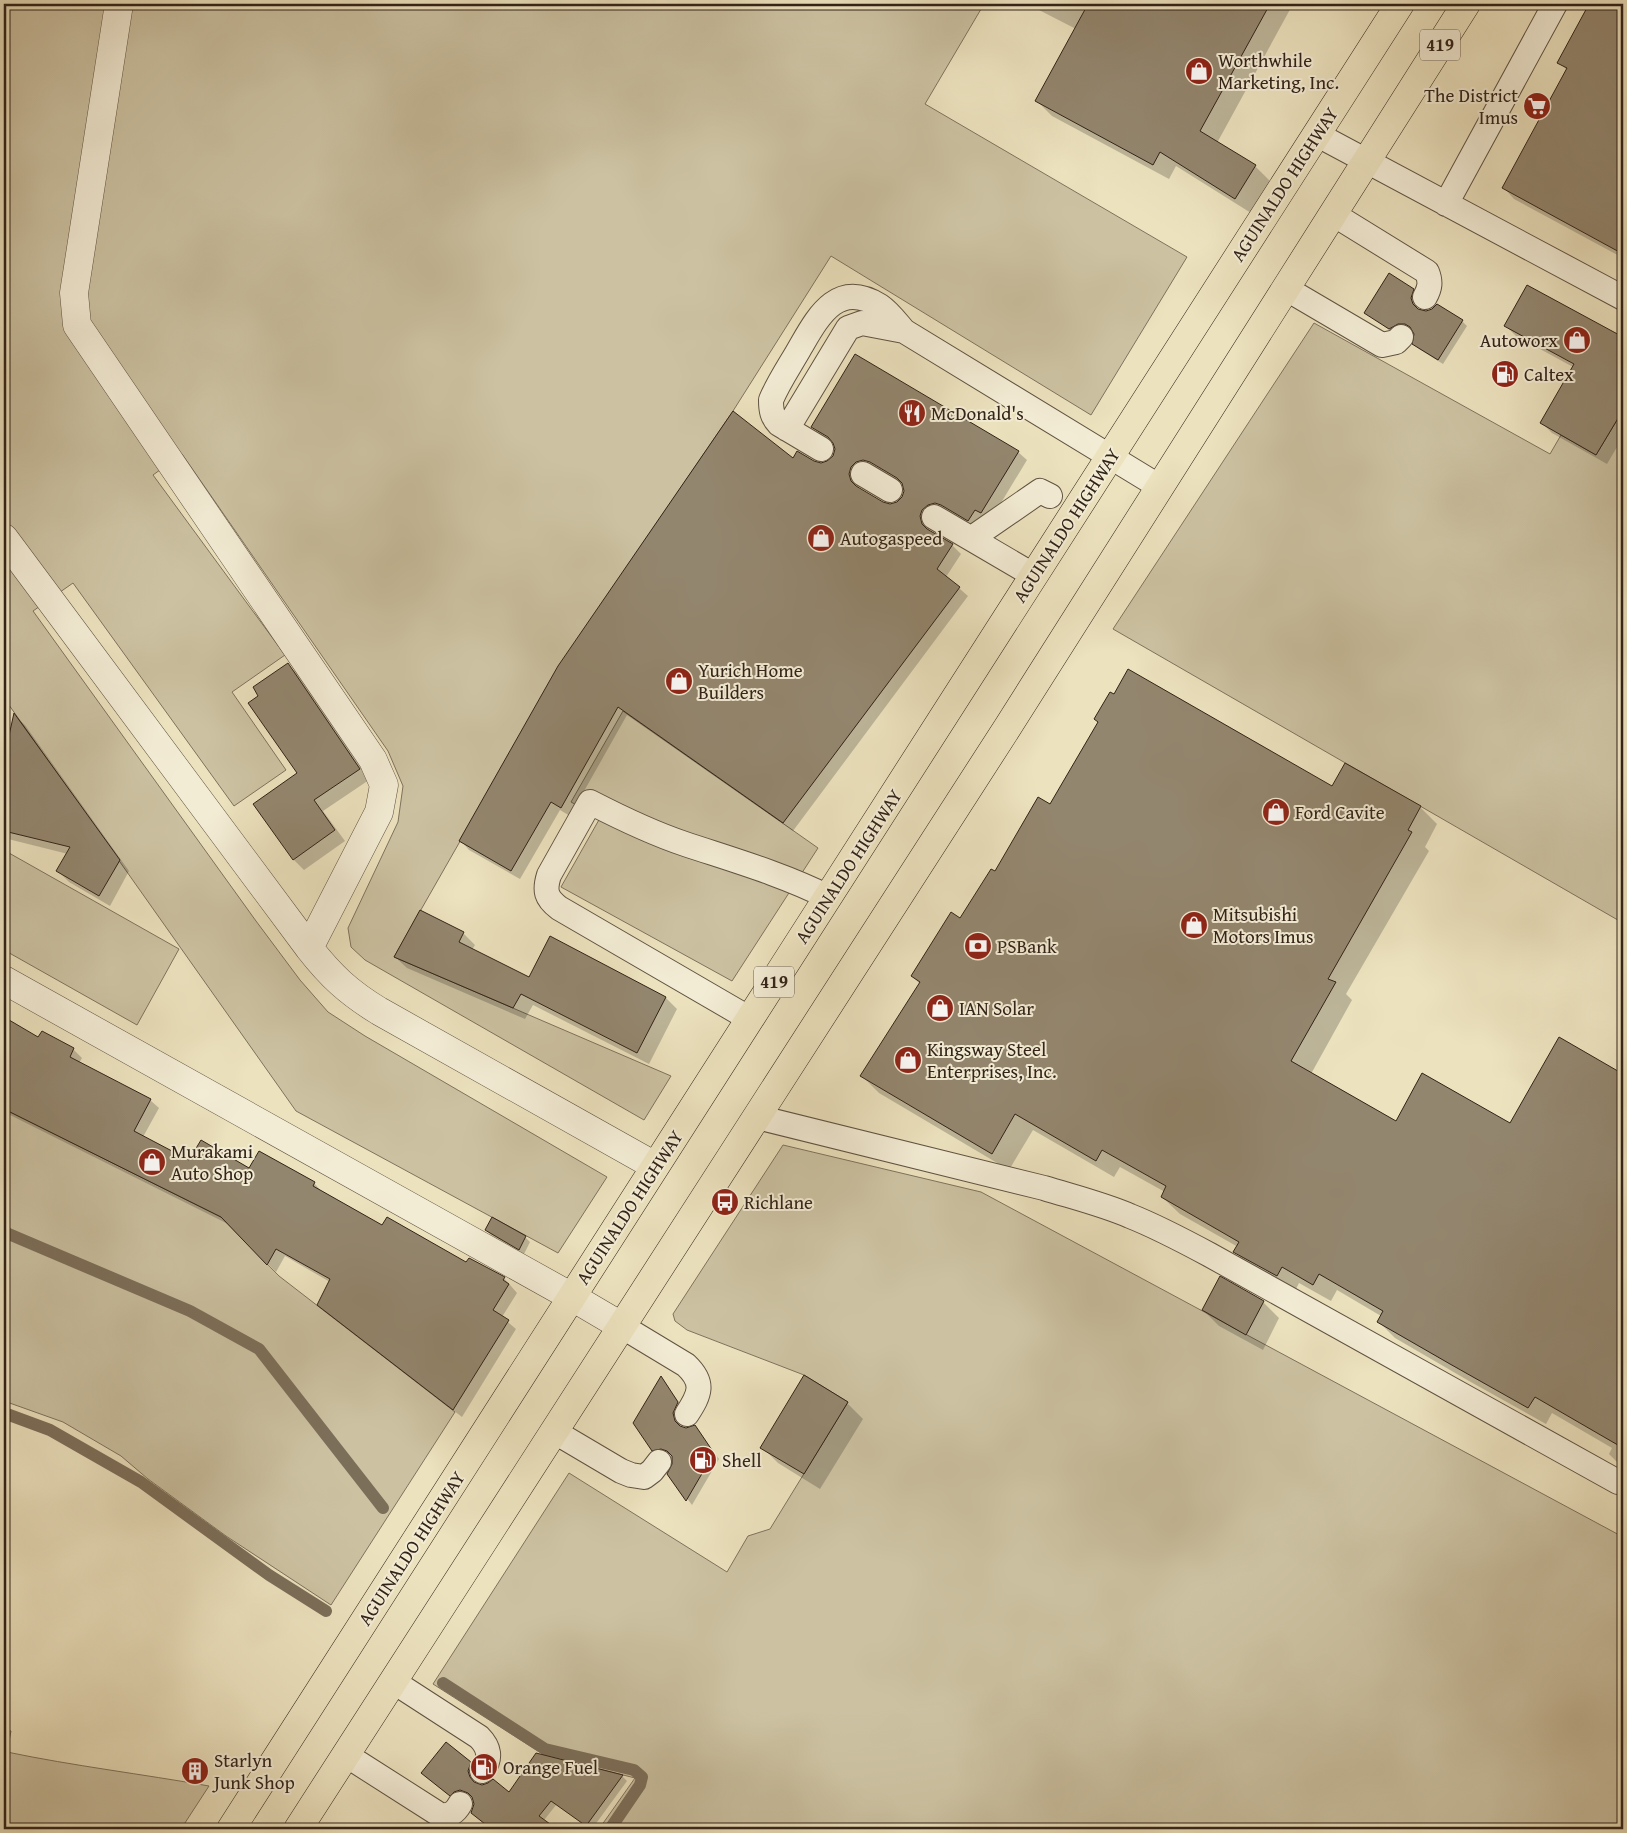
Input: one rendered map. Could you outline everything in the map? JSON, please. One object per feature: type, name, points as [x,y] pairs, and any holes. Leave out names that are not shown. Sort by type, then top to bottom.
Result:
[{"type":"highway","name":"AGUINALDO HIGHWAY","points":[[231,1829],[1400,4]]},
{"type":"highway","name":"419","points":[[298,1829],[623,1327],[1466,4]]},
{"type":"street","points":[[118,4],[74,293],[77,325],[373,760],[384,785],[379,812],[309,948]]},
{"type":"street","points":[[4,538],[309,948],[340,984],[358,998],[655,1166]]},
{"type":"street","points":[[4,980],[623,1327]]},
{"type":"lane","points":[[1446,204],[1555,4]]},
{"type":"lane","points":[[1316,134],[1623,298]]},
{"type":"lane","points":[[1333,214],[1427,272],[1430,280],[1426,297]]},
{"type":"lane","points":[[1285,288],[1382,346],[1396,342],[1401,337]]},
{"type":"lane","points":[[821,449],[774,418],[771,410],[771,400],[818,318],[830,304],[844,298],[862,298],[881,307],[904,331],[1160,487]]},
{"type":"lane","points":[[863,474],[890,490]]},
{"type":"lane","points":[[972,538],[1040,491],[1050,496]]},
{"type":"lane","points":[[934,516],[1034,576]]},
{"type":"lane","points":[[750,1019],[551,902],[546,894],[549,875],[590,802],[619,818],[651,831],[796,882],[828,897]]},
{"type":"lane","points":[[757,1117],[1044,1188],[1129,1215],[1171,1234],[1219,1260],[1618,1482]]},
{"type":"lane","points":[[623,1327],[686,1364],[694,1372],[699,1381],[699,1392],[687,1414]]},
{"type":"lane","points":[[555,1432],[631,1475],[644,1476],[659,1462]]},
{"type":"lane","points":[[394,1682],[478,1737],[484,1743],[488,1750],[488,1758],[482,1771]]},
{"type":"lane","points":[[346,1755],[440,1815],[448,1815],[454,1812],[460,1804]]},
{"type":"shaded area","points":[[4,4],[984,4],[925,104],[1187,257],[1091,415],[831,256],[733,411],[627,567],[499,773],[394,957],[671,1076],[644,1120],[365,960],[351,947],[348,928],[398,822],[403,786],[388,751],[182,454],[153,475],[285,655],[232,692],[286,770],[234,806],[73,583],[33,611],[256,921],[300,980],[328,1012],[365,1036],[607,1177],[558,1253],[296,1111],[4,698]]},
{"type":"shaded area","points":[[1314,323],[1550,454],[1561,435],[1596,455],[1623,410],[1623,923],[1113,629]]},
{"type":"shaded area","points":[[623,711],[818,848],[732,981],[561,887],[600,818],[571,802]]},
{"type":"shaded area","points":[[9,853],[179,949],[137,1025],[4,950],[4,863]]},
{"type":"shaded area","points":[[4,1109],[221,1217],[279,1276],[455,1412],[331,1605],[226,1536],[148,1479],[121,1456],[63,1422],[4,1401]]},
{"type":"shaded area","points":[[783,1145],[981,1192],[1623,1537],[1623,1829],[599,1829],[635,1778],[544,1755],[433,1684],[569,1473],[727,1572],[748,1536],[770,1529],[848,1402],[804,1375],[687,1330],[675,1321],[673,1314]]},
{"type":"shaded area","points":[[4,1729],[11,1731],[7,1752],[57,1762],[209,1786],[181,1829],[4,1829]]},
{"type":"building","points":[[1088,4],[1270,4],[1200,131],[1256,165],[1235,199],[1160,152],[1153,165],[1035,101]]},
{"type":"building","points":[[1589,4],[1623,4],[1623,254],[1502,188],[1567,68],[1557,63]]},
{"type":"building","points":[[1389,273],[1414,289],[1411,298],[1413,304],[1418,309],[1426,311],[1432,309],[1437,304],[1463,320],[1438,360],[1412,344],[1414,334],[1410,327],[1405,324],[1398,324],[1389,329],[1364,313]]},
{"type":"building","points":[[1527,285],[1623,337],[1623,410],[1596,455],[1540,423],[1574,364],[1504,326]]},
{"type":"building","points":[[855,354],[1019,451],[981,513],[975,510],[968,521],[935,503],[928,505],[922,510],[920,516],[922,524],[953,544],[937,569],[960,587],[783,823],[618,707],[561,808],[551,802],[511,871],[459,841],[558,666],[733,411],[793,458],[797,451],[814,461],[821,463],[827,461],[833,456],[835,449],[833,443],[828,437],[811,427]],"holes":[[[863,460],[870,462],[902,483],[904,491],[902,497],[897,502],[890,504],[883,502],[851,481],[849,474],[851,467],[856,462]]]},
{"type":"building","points":[[288,663],[360,769],[314,800],[335,830],[293,860],[253,804],[297,773],[248,703],[258,696],[253,687]]},
{"type":"building","points":[[1128,669],[1332,786],[1345,763],[1421,806],[1408,830],[1412,832],[1328,979],[1336,982],[1291,1061],[1396,1121],[1422,1073],[1510,1123],[1559,1037],[1623,1074],[1623,1448],[1535,1397],[1528,1408],[1450,1364],[1377,1322],[1383,1311],[1319,1274],[1313,1285],[1282,1267],[1277,1276],[1233,1252],[1239,1242],[1161,1197],[1166,1186],[1102,1150],[1096,1161],[1015,1114],[992,1154],[860,1076],[920,982],[911,976],[951,912],[960,918],[991,869],[995,871],[1038,797],[1050,804],[1098,722],[1094,719],[1110,692],[1114,694]]},
{"type":"building","points":[[14,713],[120,860],[99,896],[56,871],[70,847],[4,831],[4,758]]},
{"type":"building","points":[[420,910],[464,932],[459,942],[529,977],[550,936],[666,997],[637,1053],[521,994],[513,1008],[394,957]]},
{"type":"building","points":[[4,1017],[38,1037],[42,1031],[74,1048],[70,1057],[151,1099],[134,1131],[189,1160],[201,1140],[249,1168],[259,1151],[315,1182],[313,1186],[382,1225],[387,1217],[466,1262],[469,1258],[505,1277],[503,1280],[509,1284],[493,1310],[509,1320],[453,1410],[317,1305],[330,1279],[276,1249],[267,1265],[221,1217],[4,1109]]},
{"type":"building","points":[[492,1217],[526,1236],[519,1250],[485,1230]]},
{"type":"building","points":[[1220,1276],[1264,1301],[1246,1335],[1202,1310]]},
{"type":"building","points":[[804,1375],[848,1402],[804,1474],[760,1448]]},
{"type":"building","points":[[661,1376],[678,1402],[673,1413],[675,1421],[680,1426],[686,1428],[695,1425],[714,1453],[686,1501],[667,1474],[672,1464],[672,1456],[667,1451],[661,1449],[652,1451],[633,1423]]},
{"type":"building","points":[[446,1742],[471,1762],[468,1771],[474,1782],[482,1785],[493,1779],[509,1792],[536,1753],[623,1775],[586,1826],[551,1801],[539,1816],[557,1829],[481,1829],[485,1824],[471,1813],[474,1804],[472,1797],[468,1793],[460,1790],[450,1796],[421,1773]]},
{"type":"waterway","points":[[4,1232],[190,1311],[259,1349],[383,1508]]},
{"type":"waterway","points":[[4,1413],[50,1430],[141,1482],[269,1575],[326,1611]]},
{"type":"waterway","points":[[443,1683],[545,1749],[634,1770],[642,1777],[640,1785],[610,1829]]},
{"type":"place","name":"Worthwhile Marketing, Inc.","points":[[1199,71]]},
{"type":"place","name":"The District Imus","points":[[1537,106]]},
{"type":"place","name":"Autoworx","points":[[1577,340]]},
{"type":"place","name":"Caltex","points":[[1505,374]]},
{"type":"place","name":"McDonald's","points":[[912,413]]},
{"type":"place","name":"Autogaspeed","points":[[821,538]]},
{"type":"place","name":"Yurich Home Builders","points":[[679,681]]},
{"type":"place","name":"Ford Cavite","points":[[1276,812]]},
{"type":"place","name":"Mitsubishi Motors Imus","points":[[1194,925]]},
{"type":"place","name":"PSBank","points":[[978,946]]},
{"type":"place","name":"IAN Solar","points":[[940,1008]]},
{"type":"place","name":"Kingsway Steel Enterprises, Inc.","points":[[908,1060]]},
{"type":"place","name":"Murakami Auto Shop","points":[[152,1162]]},
{"type":"place","name":"Richlane","points":[[725,1202]]},
{"type":"place","name":"Shell","points":[[703,1460]]},
{"type":"place","name":"Orange Fuel","points":[[484,1767]]},
{"type":"place","name":"Starlyn Junk Shop","points":[[195,1771]]}]
